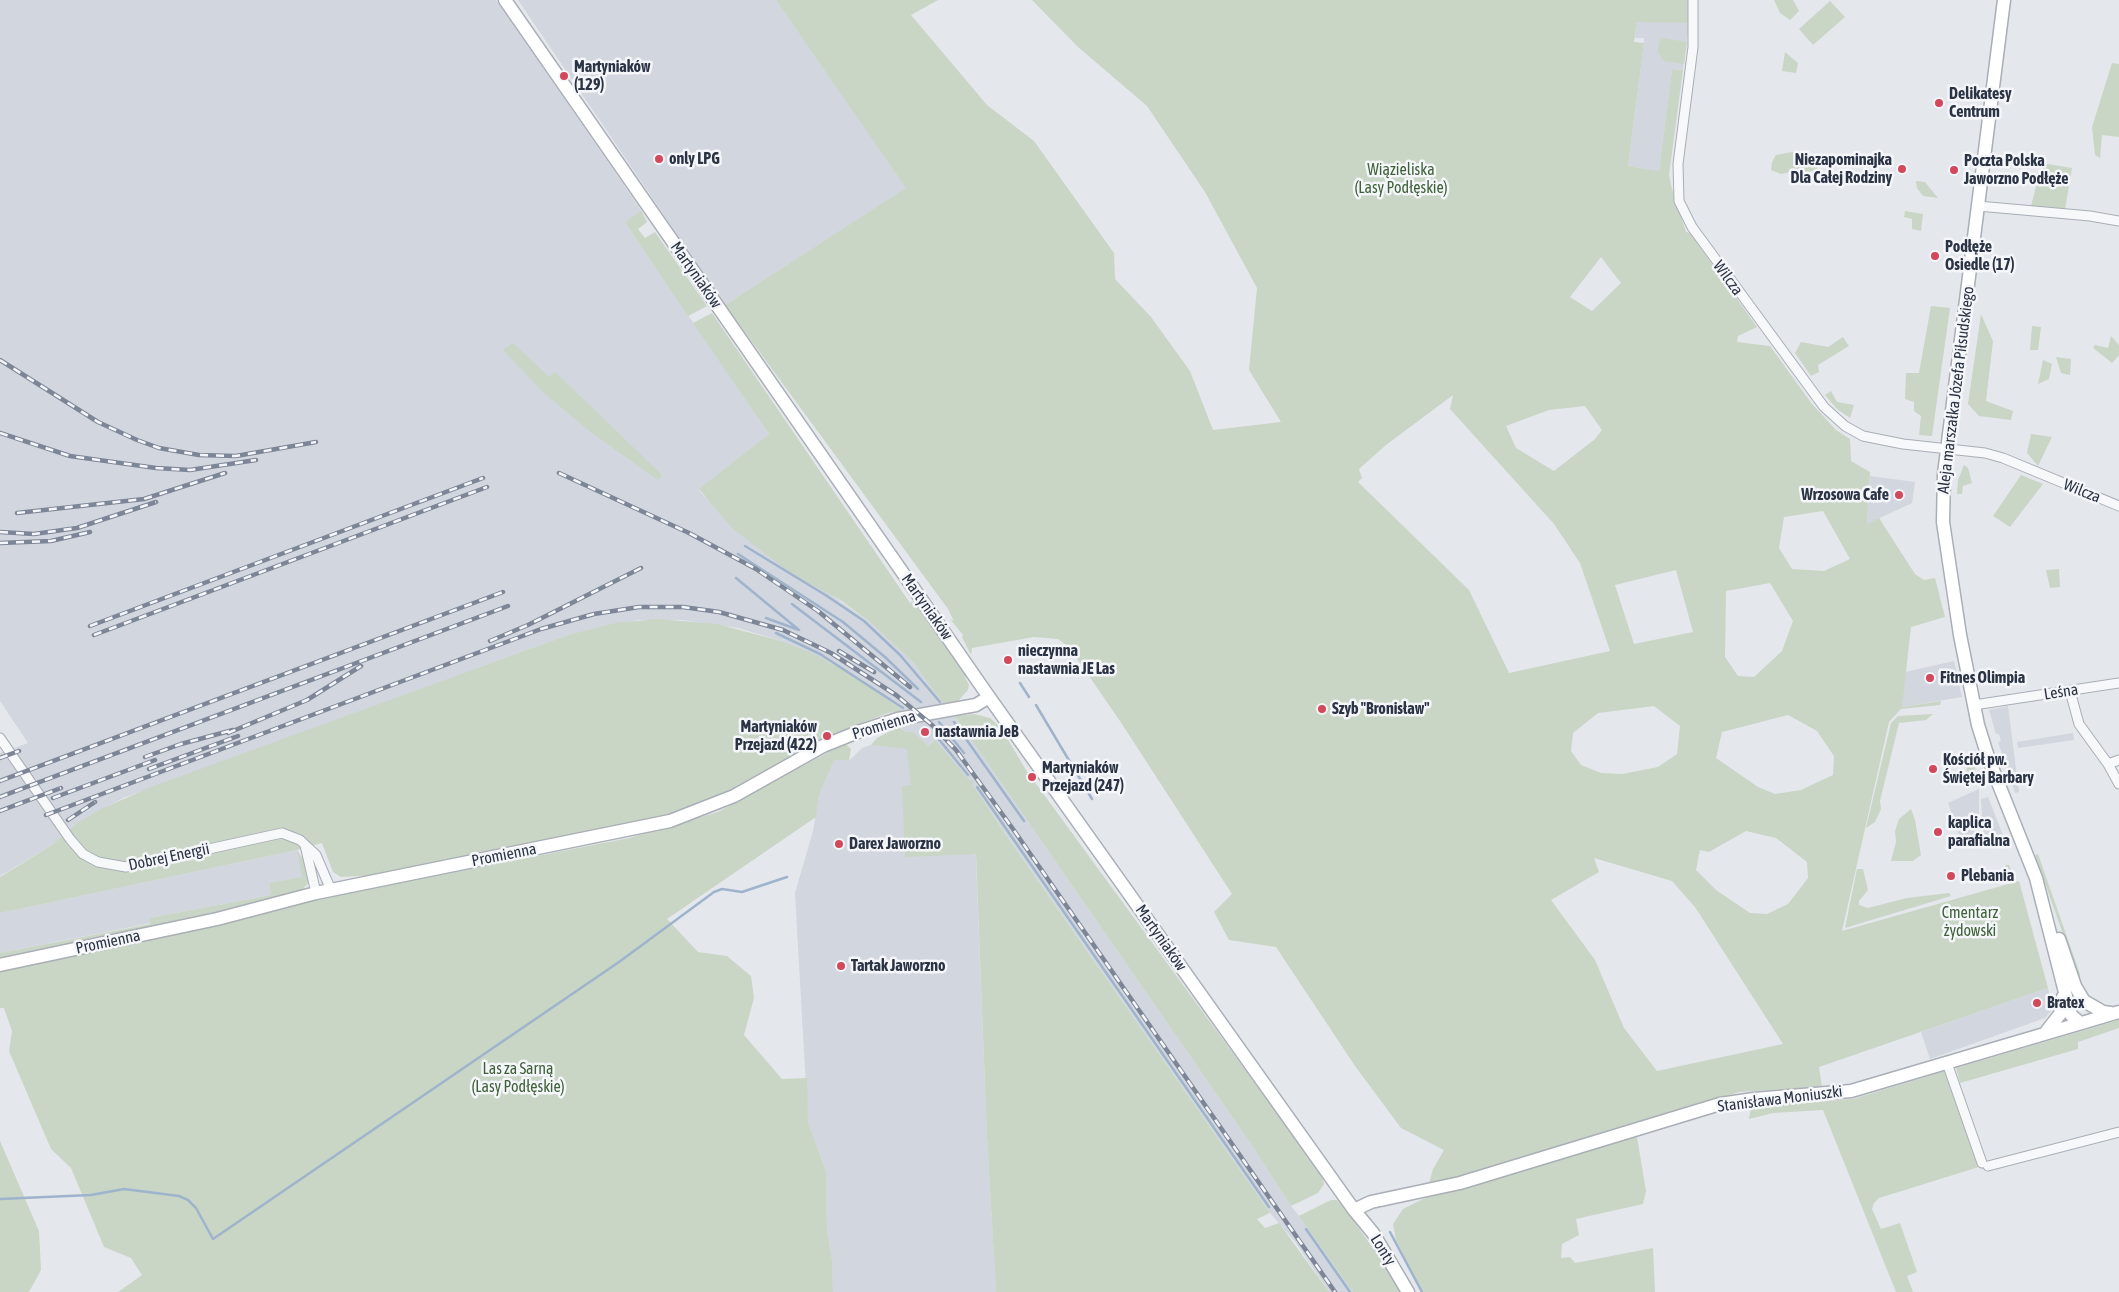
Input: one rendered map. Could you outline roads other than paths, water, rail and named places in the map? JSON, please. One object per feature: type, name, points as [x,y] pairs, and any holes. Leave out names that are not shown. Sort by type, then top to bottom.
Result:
[{"type":"street","name":"Martyniaków","points":[[505,0],[990,697],[1354,1210]]},
{"type":"street","name":"Wilcza","points":[[1693,0],[1693,47],[1677,183],[1679,201],[1690,224],[1759,321],[1833,416],[1862,436],[1947,450],[1985,453],[2003,458],[2119,506]]},
{"type":"street","name":"Aleja marszałka Józefa Piłsudskiego","points":[[2004,0],[1944,474],[1943,522],[1974,705],[1989,760],[2036,878],[2069,987],[2071,1015],[2080,1023]]},
{"type":"street","points":[[1978,206],[2090,216],[2119,221]]},
{"type":"street","name":"Leśna","points":[[1974,705],[2119,683]]},
{"type":"street","points":[[2070,691],[2078,724],[2108,764],[2119,784]]},
{"type":"street","name":"Promienna","points":[[0,965],[217,919],[316,893],[670,821],[734,796],[823,746],[858,732],[898,719],[976,705],[990,697]]},
{"type":"street","name":"Dobrej Energii","points":[[0,738],[70,839],[83,854],[98,862],[126,867],[273,834],[294,837],[316,855],[331,890]]},
{"type":"street","points":[[2108,764],[2119,760]]},
{"type":"street","points":[[305,845],[316,893]]},
{"type":"street","points":[[2046,1032],[2060,1014],[2069,987],[2092,1008],[2103,1012],[2117,1012]]},
{"type":"street","name":"Stanisława Moniuszki","points":[[1354,1210],[1371,1202],[1460,1183],[1720,1104],[1754,1099],[1852,1091],[2117,1012]]},
{"type":"street","points":[[1947,1063],[1985,1165],[2119,1132]]},
{"type":"street","name":"Lonty","points":[[1354,1210],[1373,1233],[1408,1292]]},
{"type":"waterway","points":[[745,546],[864,621],[900,655],[940,702]]},
{"type":"waterway","points":[[738,554],[843,622],[885,657],[918,689]]},
{"type":"waterway","points":[[736,578],[799,630],[766,618]]},
{"type":"waterway","points":[[792,604],[921,702]]},
{"type":"waterway","points":[[776,633],[820,654],[903,708]]},
{"type":"waterway","points":[[1020,683],[1029,697]]},
{"type":"waterway","points":[[1036,705],[1092,799]]},
{"type":"waterway","points":[[939,722],[964,753]]},
{"type":"waterway","points":[[954,722],[1024,821]]},
{"type":"waterway","points":[[937,737],[968,775]]},
{"type":"waterway","points":[[977,787],[1269,1207]]},
{"type":"waterway","points":[[0,1199],[91,1195],[124,1189],[179,1196],[188,1200],[196,1208],[213,1239],[619,962],[714,892],[722,889],[742,892],[787,877]]},
{"type":"waterway","points":[[1306,1229],[1350,1292]]},
{"type":"waterway","points":[[1390,1232],[1422,1292]]},
{"type":"railway","points":[[0,360],[98,422],[159,448],[199,455],[236,456],[316,442]]},
{"type":"railway","points":[[0,433],[70,456],[156,468],[190,470],[256,460]]},
{"type":"railway","points":[[17,513],[144,499],[225,473]]},
{"type":"railway","points":[[559,473],[689,533],[756,569],[818,611],[910,687]]},
{"type":"railway","points":[[90,626],[483,478]]},
{"type":"railway","points":[[94,635],[487,487]]},
{"type":"railway","points":[[0,532],[34,534],[77,528],[156,502]]},
{"type":"railway","points":[[0,543],[51,541],[90,532]]},
{"type":"railway","points":[[490,641],[528,625],[641,568]]},
{"type":"railway","points":[[0,781],[503,592]]},
{"type":"railway","points":[[0,797],[508,606]]},
{"type":"railway","points":[[46,815],[541,629],[594,614],[639,607],[683,607],[719,612],[783,630],[831,653],[896,695],[932,725],[956,750],[1335,1292]]},
{"type":"railway","points":[[839,651],[874,672]]},
{"type":"railway","points":[[228,733],[307,700],[361,666]]},
{"type":"railway","points":[[145,757],[181,744],[233,730]]},
{"type":"railway","points":[[149,769],[238,736]]},
{"type":"railway","points":[[0,758],[19,751]]},
{"type":"railway","points":[[53,798],[155,760]]},
{"type":"railway","points":[[0,811],[61,788]]},
{"type":"railway","points":[[68,820],[95,802]]},
{"type":"place","name":"Martyniaków (129)","points":[[564,76]]},
{"type":"place","name":"Delikatesy Centrum","points":[[1939,103]]},
{"type":"place","name":"only LPG","points":[[659,159]]},
{"type":"place","name":"Niezapominajka Dla Całej Rodziny","points":[[1902,169]]},
{"type":"place","name":"Poczta Polska Jaworzno Podłęże","points":[[1954,170]]},
{"type":"place","name":"Podłęże Osiedle (17)","points":[[1935,256]]},
{"type":"place","name":"Wrzosowa Cafe","points":[[1899,495]]},
{"type":"place","name":"nieczynna nastawnia JE Las","points":[[1008,660]]},
{"type":"place","name":"Fitnes Olimpia","points":[[1930,678]]},
{"type":"place","name":"Szyb \"Bronisław\"","points":[[1322,709]]},
{"type":"place","name":"nastawnia JeB","points":[[925,732]]},
{"type":"place","name":"Martyniaków Przejazd (422)","points":[[827,736]]},
{"type":"place","name":"Kościół pw. Świętej Barbary","points":[[1933,769]]},
{"type":"place","name":"Martyniaków Przejazd (247)","points":[[1032,777]]},
{"type":"place","name":"kaplica parafialna","points":[[1938,832]]},
{"type":"place","name":"Darex Jaworzno","points":[[839,844]]},
{"type":"place","name":"Plebania","points":[[1951,876]]},
{"type":"place","name":"Tartak Jaworzno","points":[[841,966]]},
{"type":"place","name":"Bratex","points":[[2037,1003]]},
{"type":"park label","name":"Wiązieliska (Lasy Podłęskie)","points":[[1401,179]]},
{"type":"park label","name":"Cmentarz żydowski","points":[[1970,922]]},
{"type":"park label","name":"Las za Sarną (Lasy Podłęskie)","points":[[518,1078]]}]
